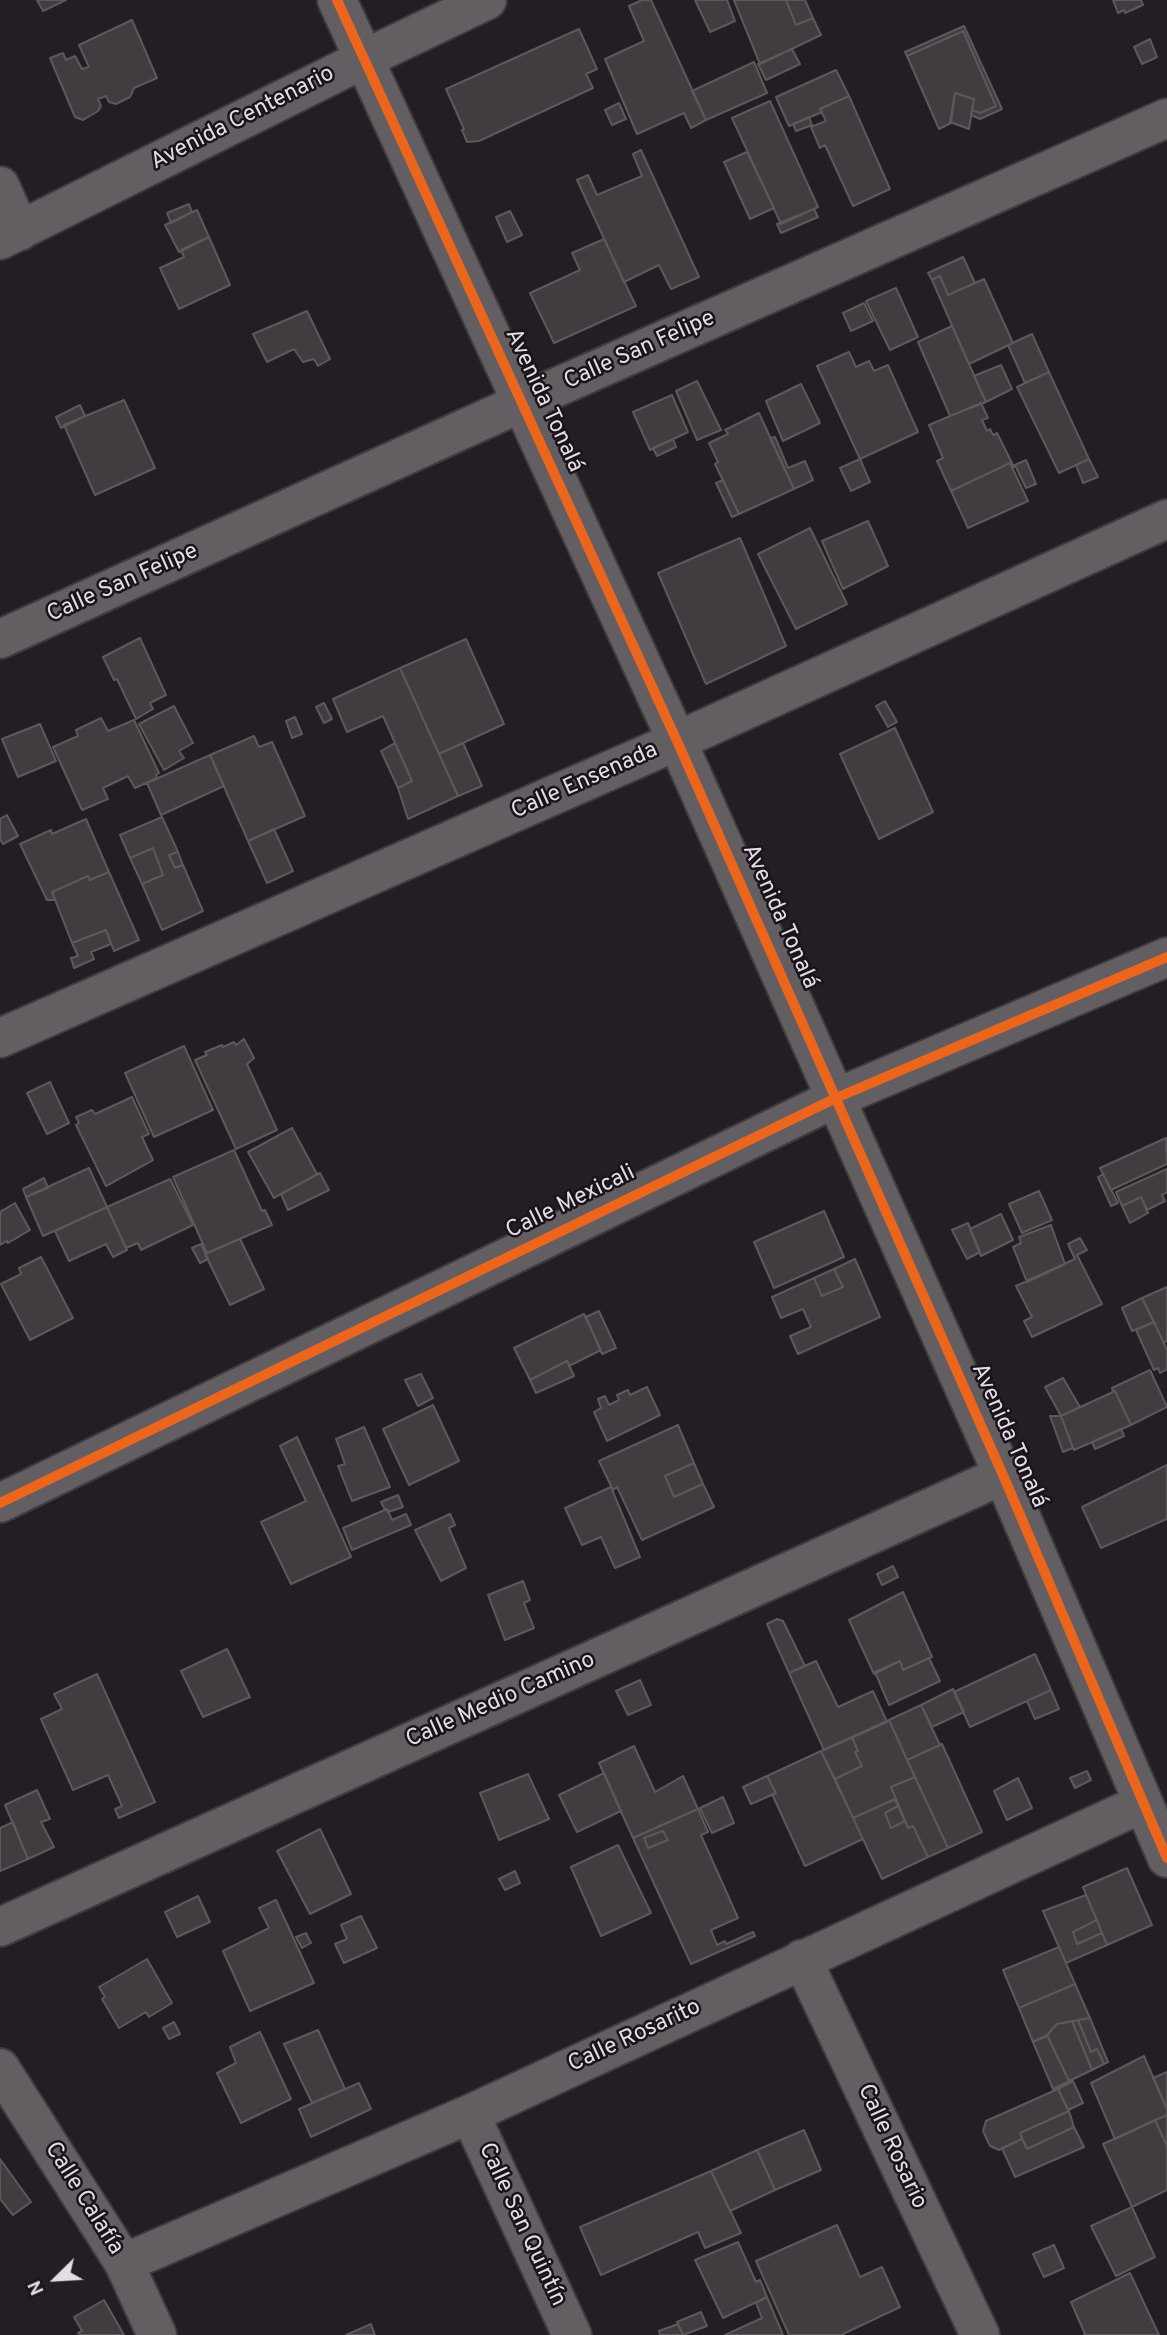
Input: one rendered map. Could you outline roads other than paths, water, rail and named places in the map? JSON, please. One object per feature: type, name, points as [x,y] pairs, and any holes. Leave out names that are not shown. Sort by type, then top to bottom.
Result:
[{"type":"street","name":"Avenida Tonalá","points":[[337,0],[677,741],[1003,1475],[1167,1858]]},
{"type":"street","name":"Avenida Centenario","points":[[10,236],[363,59],[487,0]]},
{"type":"street","name":"Calle San Felipe","points":[[0,639],[521,403],[1167,118]]},
{"type":"street","points":[[0,186],[10,236]]},
{"type":"street","name":"Calle Ensenada","points":[[0,1038],[677,741],[1167,519]]},
{"type":"street","name":"Calle Mexicali","points":[[0,1503],[836,1098],[1167,957]]},
{"type":"street","name":"Calle Medio Camino","points":[[0,1927],[1003,1475]]},
{"type":"street","name":"Calle Rosarito","points":[[124,2263],[470,2114],[1143,1803]]},
{"type":"street","name":"Calle Rosario","points":[[802,1959],[980,2335]]},
{"type":"street","name":"Calle Calafía","points":[[0,2068],[124,2263],[158,2335]]},
{"type":"street","name":"Calle San Quintín","points":[[470,2114],[572,2335]]}]
